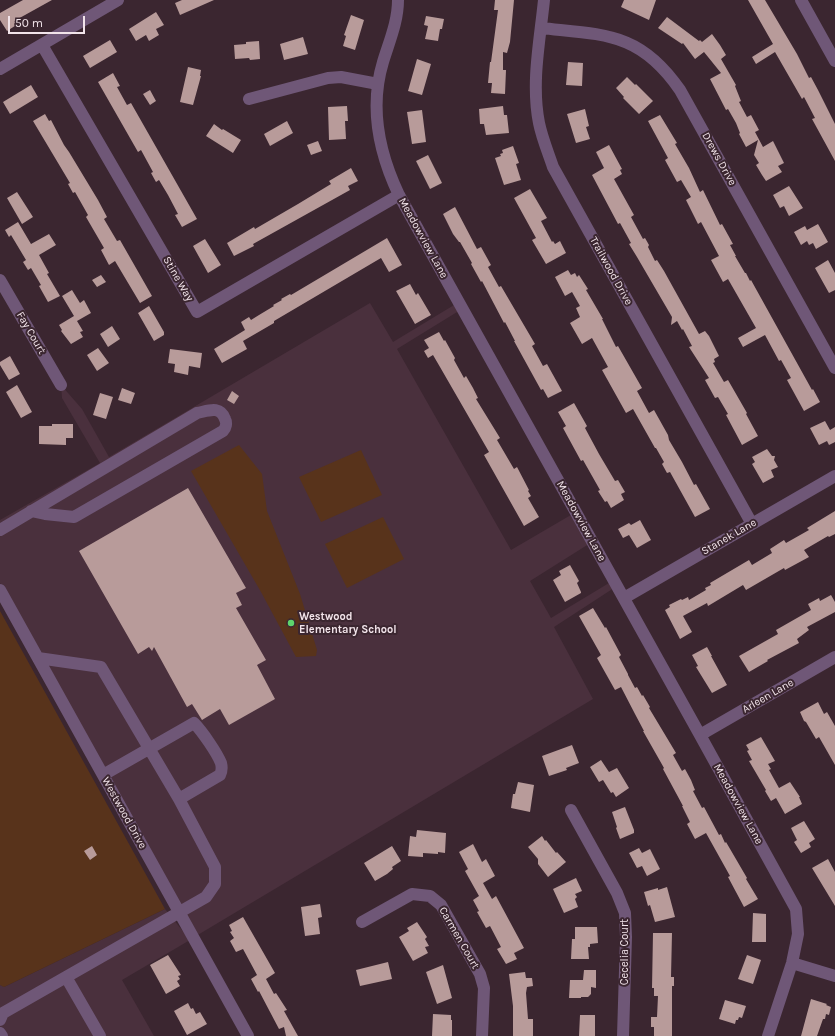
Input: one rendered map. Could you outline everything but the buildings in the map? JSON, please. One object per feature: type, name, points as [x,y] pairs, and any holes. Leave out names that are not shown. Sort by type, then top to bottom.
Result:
[{"type":"street","points":[[0,69],[118,0]]},
{"type":"street","name":"Meadowview Lane","points":[[398,0],[396,20],[382,64],[376,105],[377,127],[388,172],[399,195],[796,910],[798,934],[792,963],[768,1036]]},
{"type":"street","name":"Trailwood Drive","points":[[544,0],[536,79],[536,101],[539,123],[553,167],[752,524]]},
{"type":"street","points":[[801,0],[835,61]]},
{"type":"street","name":"Drews Drive","points":[[541,28],[617,38],[633,45],[659,62],[684,97],[835,368]]},
{"type":"street","name":"Stine Way","points":[[42,45],[197,312],[399,195]]},
{"type":"street","points":[[249,99],[328,78],[341,77],[378,84]]},
{"type":"street","name":"Fay Court","points":[[0,280],[61,386]]},
{"type":"street","points":[[0,530],[31,511],[197,413],[214,409],[220,411],[227,421],[223,431],[74,517],[31,511]]},
{"type":"street","name":"Stanek Lane","points":[[624,598],[835,476]]},
{"type":"street","name":"Westwood Drive","points":[[0,590],[248,1036]]},
{"type":"street","points":[[0,1020],[3,1013],[206,897],[215,884],[215,867],[179,799],[101,667],[38,658]]},
{"type":"street","name":"Arleen Lane","points":[[700,735],[834,661]]},
{"type":"street","points":[[103,775],[194,723],[200,729],[221,762],[222,770],[220,775],[179,799]]},
{"type":"street","name":"Cecelia Court","points":[[571,810],[617,893],[625,913],[626,937],[623,1036]]},
{"type":"street","name":"Carmen Court","points":[[362,922],[412,894],[430,896],[441,905],[480,974],[484,988],[482,1036]]},
{"type":"street","points":[[792,963],[835,976]]},
{"type":"street","points":[[66,977],[100,1036]]},
{"type":"shaded area","name":"Westwood Elementary School","points":[[459,302],[462,309],[397,349],[511,550],[576,512],[592,542],[530,581],[551,618],[614,580],[617,586],[554,627],[593,699],[196,936],[0,583],[0,520],[100,463],[62,398],[61,385],[82,409],[109,457],[370,303],[393,342]]},
{"type":"shaded area","points":[[239,445],[262,474],[267,511],[300,594],[317,650],[316,656],[296,657],[261,592],[191,471]]},
{"type":"shaded area","points":[[361,450],[382,495],[321,522],[299,477]]},
{"type":"shaded area","points":[[383,517],[404,559],[347,588],[325,544]]},
{"type":"shaded area","points":[[0,611],[165,909],[4,987],[0,985]]},
{"type":"shaded area","points":[[165,909],[190,940],[122,980],[154,1036],[0,1036],[0,985],[4,987]]},
{"type":"place","name":"Westwood Elementary School","points":[[291,623]]}]
